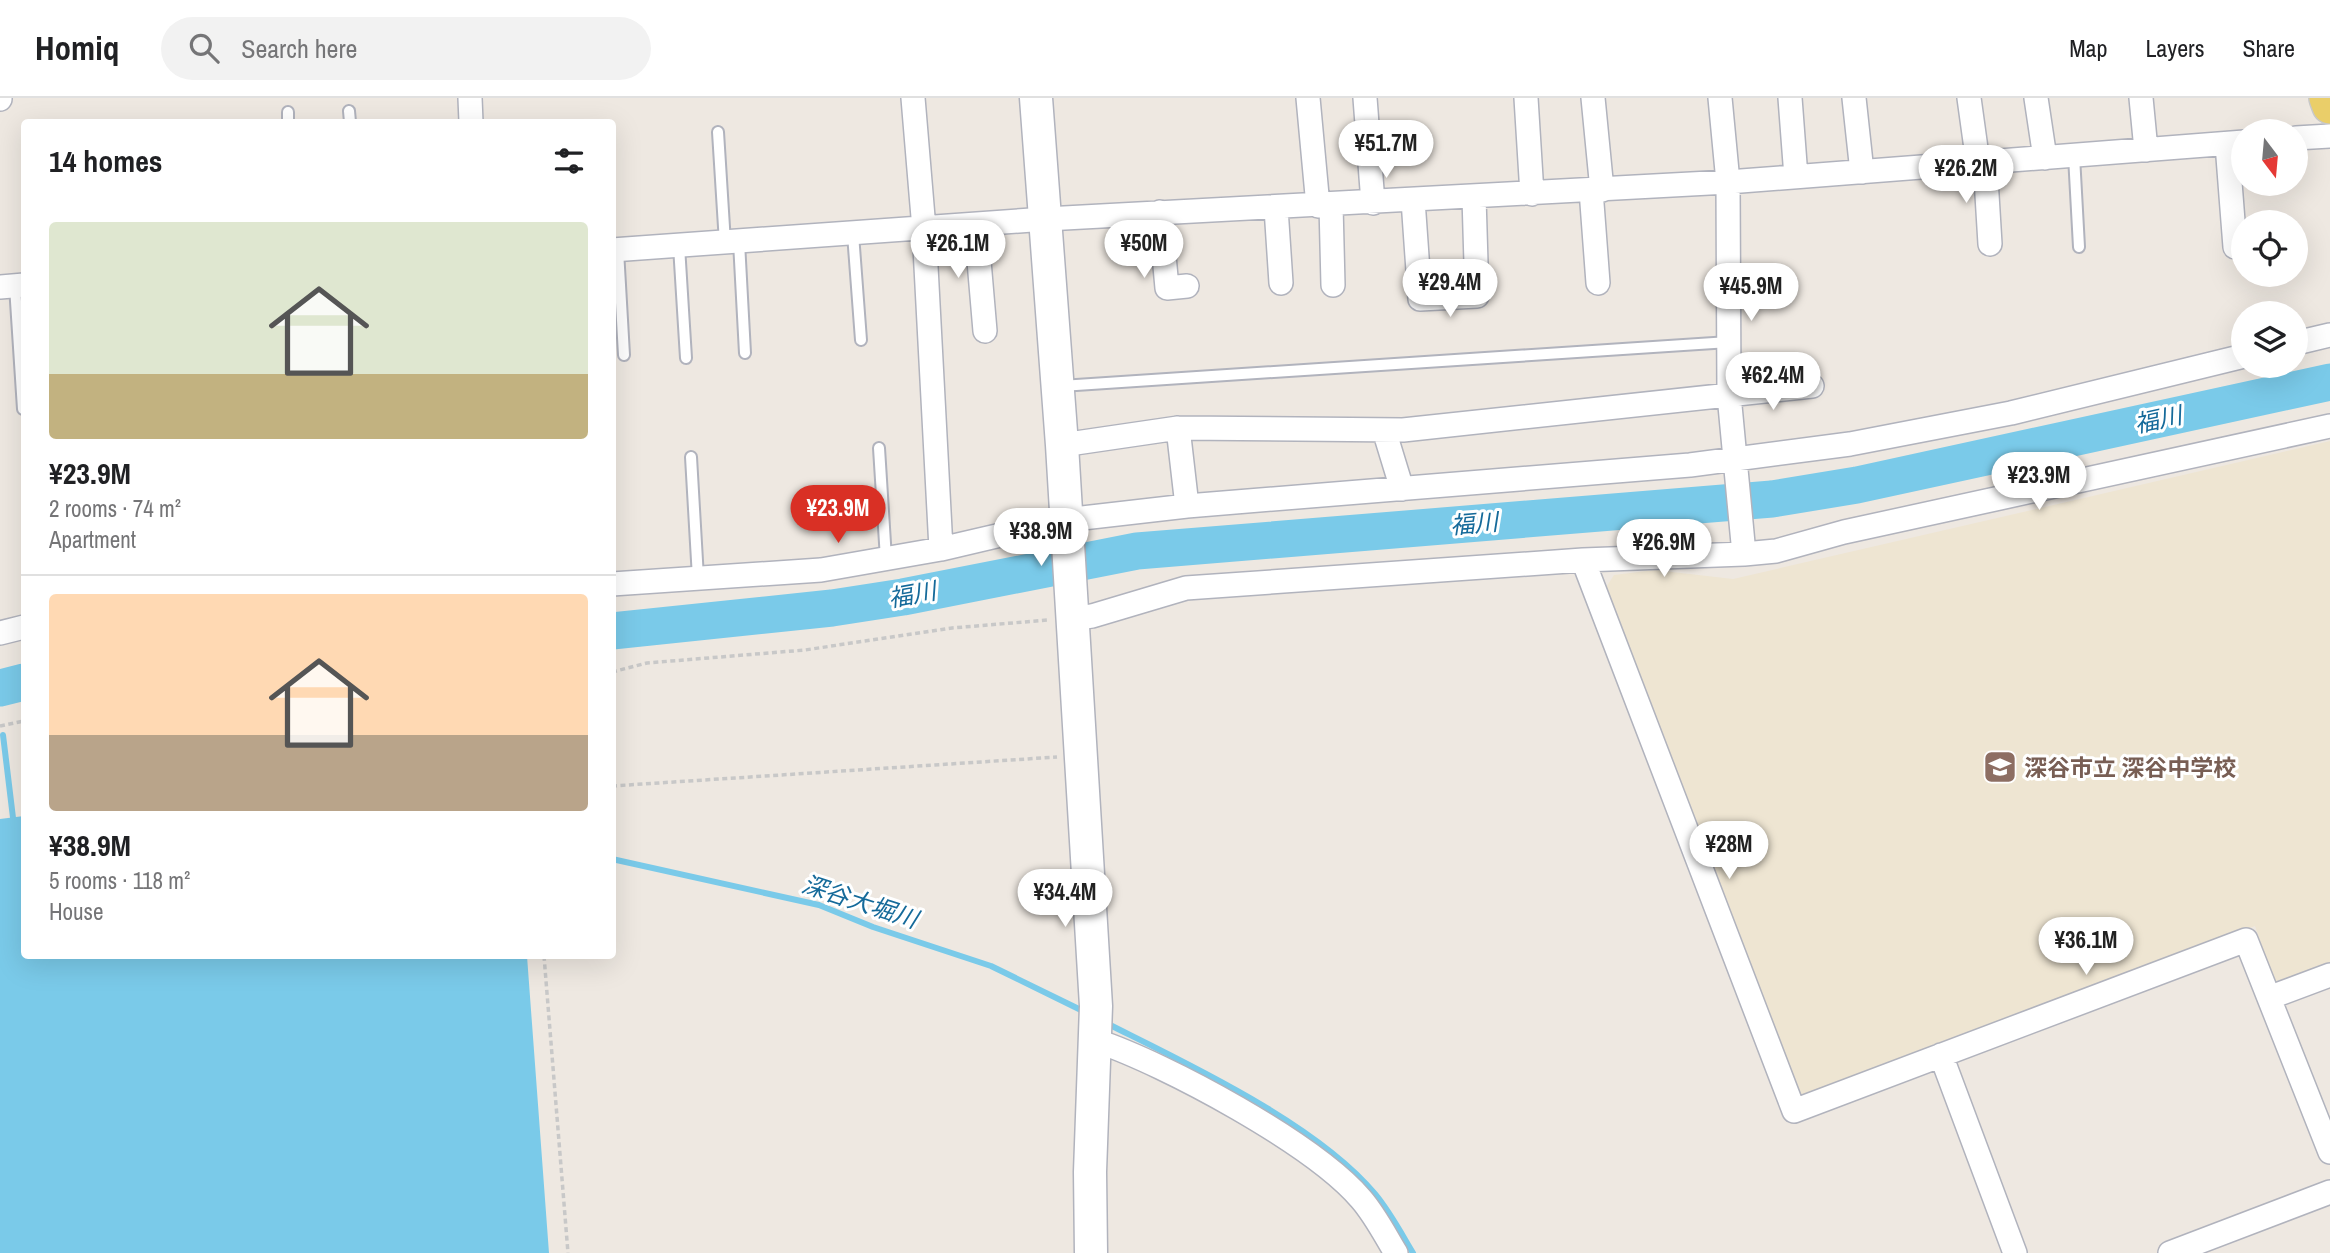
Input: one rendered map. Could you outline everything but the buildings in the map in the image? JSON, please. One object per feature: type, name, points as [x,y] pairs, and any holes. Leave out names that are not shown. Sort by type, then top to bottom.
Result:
[{"type":"main road","points":[[2327,98],[2330,106]]},
{"type":"street","points":[[470,98],[471,119]]},
{"type":"street","points":[[913,98],[924,229],[940,549]]},
{"type":"street","points":[[1308,98],[1325,205],[1333,285]]},
{"type":"street","points":[[1365,98],[1373,203]]},
{"type":"street","points":[[1526,98],[1532,194]]},
{"type":"street","points":[[1593,98],[1598,283]]},
{"type":"street","points":[[1720,98],[1728,182],[1729,395],[1744,547]]},
{"type":"street","points":[[1790,98],[1796,177]]},
{"type":"street","points":[[1854,98],[1862,172]]},
{"type":"street","points":[[1969,98],[1982,163],[1990,244]]},
{"type":"street","points":[[2036,98],[2045,158]]},
{"type":"street","points":[[2141,98],[2146,150]]},
{"type":"street","points":[[1037,100],[1062,445],[1097,1041],[1090,1172],[1091,1253]]},
{"type":"street","points":[[2308,137],[2330,136]]},
{"type":"street","points":[[616,250],[1160,212],[1373,203],[1728,182],[2231,143]]},
{"type":"street","points":[[1413,200],[1420,299],[1477,296],[1474,197]]},
{"type":"street","points":[[1276,208],[1281,284]]},
{"type":"street","points":[[1160,212],[1167,288],[1187,286]]},
{"type":"street","points":[[976,226],[985,331]]},
{"type":"street","points":[[2308,340],[2330,335]]},
{"type":"street","points":[[616,584],[821,570],[1065,525],[1187,506],[1735,462],[1850,444],[2011,413],[2231,359]]},
{"type":"street","points":[[1062,445],[1178,428],[1384,430],[1812,386]]},
{"type":"street","points":[[1070,610],[1093,616],[1186,588],[1744,547],[1776,551],[1844,532],[2330,426]]},
{"type":"street","points":[[1178,428],[1187,506]]},
{"type":"street","points":[[1384,430],[1402,489]]},
{"type":"street","points":[[1583,560],[1794,1111],[2246,940],[2271,997],[2330,1152]]},
{"type":"street","points":[[0,634],[21,628]]},
{"type":"street","points":[[2271,997],[2330,975]]},
{"type":"street","points":[[1097,1041],[1143,1059],[1241,1111],[1332,1172],[1361,1199],[1396,1253]]},
{"type":"street","points":[[1941,1055],[2015,1253]]},
{"type":"street","points":[[2170,1253],[2196,1248],[2330,1192]]},
{"type":"lane","points":[[718,132],[745,353]]},
{"type":"lane","points":[[2074,156],[2079,247]]},
{"type":"lane","points":[[853,234],[861,340]]},
{"type":"lane","points":[[679,246],[686,358]]},
{"type":"lane","points":[[616,262],[624,355]]},
{"type":"lane","points":[[13,286],[21,384]]},
{"type":"lane","points":[[1057,386],[1729,342]]},
{"type":"lane","points":[[879,448],[886,559]]},
{"type":"lane","points":[[691,457],[698,578]]},
{"type":"path","points":[[616,671],[647,663],[804,650],[1070,610]]},
{"type":"path","points":[[0,726],[21,722]]},
{"type":"path","points":[[616,786],[1080,756]]},
{"type":"path","points":[[544,959],[568,1253]]},
{"type":"shaded area","name":"深谷市立 深谷中学校","points":[[2330,441],[2330,962],[2274,982],[2255,926],[1797,1098],[1605,589],[1614,575],[1655,570],[1733,579]]},
{"type":"water","points":[[21,816],[21,959],[527,959],[549,1253],[0,1253],[0,819]]},
{"type":"waterway","name":"福川","points":[[616,631],[832,608],[903,597],[1137,551],[1772,499],[1857,485],[2330,382]]},
{"type":"waterway","name":"福川","points":[[0,688],[21,683]]},
{"type":"waterway","points":[[3,735],[14,826]]},
{"type":"waterway","name":"深谷大堀川","points":[[616,860],[819,905],[873,927],[991,966],[1085,1012]]},
{"type":"waterway","points":[[1110,1025],[1214,1078],[1321,1144],[1375,1194],[1413,1253]]},
{"type":"place","name":"深谷市立 深谷中学校","points":[[2000,767]]}]
